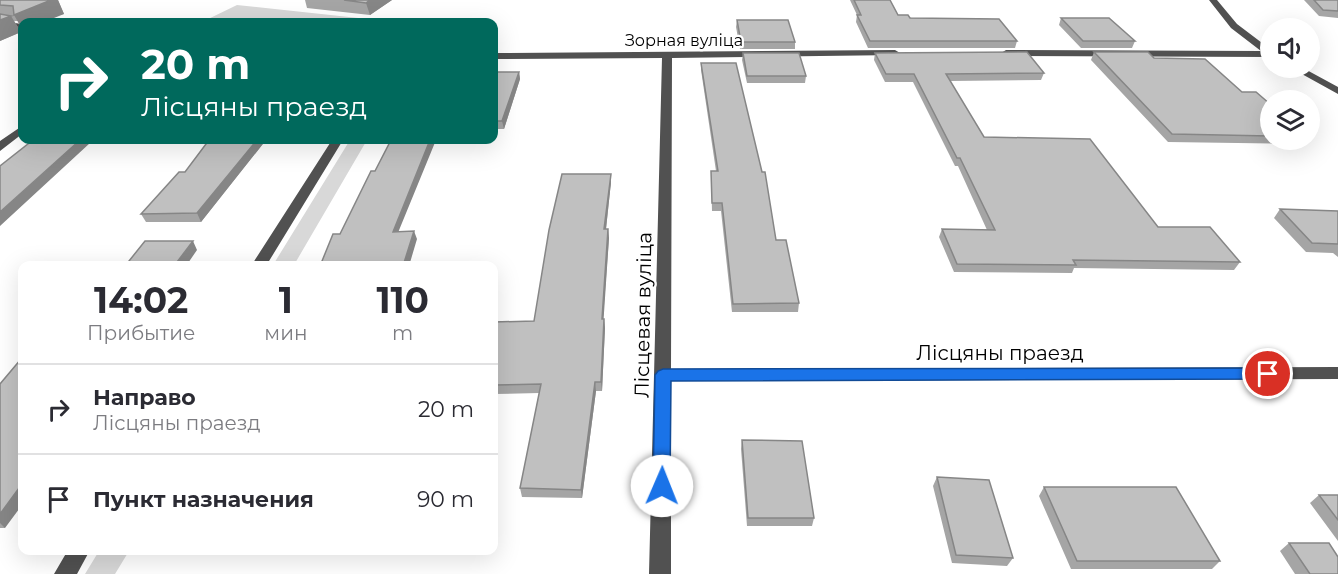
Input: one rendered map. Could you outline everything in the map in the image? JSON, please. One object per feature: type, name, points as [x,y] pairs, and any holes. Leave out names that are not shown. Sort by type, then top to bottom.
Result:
[{"type":"street","points":[[1213,0],[1234,26],[1260,46]]},
{"type":"street","points":[[0,24],[18,26]]},
{"type":"street","name":"Зорная вуліца","points":[[498,56],[910,53]]},
{"type":"street","points":[[990,53],[1260,53]]},
{"type":"street","name":"Лісцевая вуліца","points":[[660,574],[667,56]]},
{"type":"street","points":[[1314,78],[1338,91]]},
{"type":"street","points":[[0,147],[18,132]]},
{"type":"street","points":[[261,261],[334,144]]},
{"type":"street","name":"Лісцяны праезд","points":[[663,375],[1338,373]]},
{"type":"street","points":[[65,574],[77,555]]},
{"type":"shaded area","points":[[237,5],[358,18],[210,18]]},
{"type":"shaded area","points":[[348,144],[365,144],[296,261],[275,261]]},
{"type":"shaded area","points":[[97,555],[127,555],[115,574],[85,574]]},
{"type":"building","points":[[0,0],[51,0],[14,15],[13,6],[0,5]]},
{"type":"building","points":[[344,0],[370,0],[366,3]]},
{"type":"building","points":[[854,0],[890,0],[898,15],[908,15],[910,18],[999,19],[1017,41],[870,41],[857,15],[861,15]]},
{"type":"building","points":[[1314,0],[1338,0],[1338,11],[1323,10]]},
{"type":"building","points":[[0,14],[11,16],[0,20]]},
{"type":"building","points":[[1061,18],[1109,18],[1135,41],[1083,41]]},
{"type":"building","points":[[737,20],[788,20],[795,42],[741,42]]},
{"type":"building","points":[[1027,52],[1044,73],[946,74],[984,137],[1090,139],[1158,227],[1210,227],[1240,262],[1073,260],[1076,265],[957,264],[942,229],[995,230],[960,158],[957,158],[914,74],[886,74],[875,53]]},
{"type":"building","points":[[1094,52],[1148,52],[1154,58],[1205,59],[1242,92],[1256,92],[1260,95],[1260,136],[1172,134]]},
{"type":"building","points":[[743,53],[799,53],[806,76],[747,76]]},
{"type":"building","points":[[701,63],[736,63],[762,172],[765,172],[776,240],[786,240],[799,303],[733,304],[722,203],[712,203],[711,171],[718,171]]},
{"type":"building","points":[[498,72],[519,72],[502,121],[498,121]]},
{"type":"building","points":[[28,144],[76,144],[0,212],[0,166]]},
{"type":"building","points":[[206,144],[254,144],[197,213],[141,214],[179,172],[185,172]]},
{"type":"building","points":[[389,144],[428,144],[393,232],[414,231],[405,261],[322,261],[333,234],[340,234],[371,171],[375,171]]},
{"type":"building","points":[[562,174],[611,174],[604,229],[608,229],[602,319],[604,319],[601,382],[595,382],[581,490],[520,488],[541,384],[498,385],[498,322],[534,321],[549,230]]},
{"type":"building","points":[[1280,209],[1338,211],[1338,244],[1312,243]]},
{"type":"building","points":[[145,241],[193,241],[178,261],[129,261]]},
{"type":"building","points":[[18,363],[18,489],[0,514],[0,384]]},
{"type":"building","points":[[742,440],[802,441],[814,518],[748,518]]},
{"type":"building","points":[[937,477],[989,480],[1013,558],[956,555]]},
{"type":"building","points":[[1044,487],[1176,487],[1220,561],[1077,561]]},
{"type":"building","points":[[1319,495],[1338,495],[1338,520]]},
{"type":"building","points":[[1289,543],[1329,543],[1338,557],[1338,574],[1310,574]]},
{"type":"route","points":[[662,486],[663,375],[1268,374]]}]
